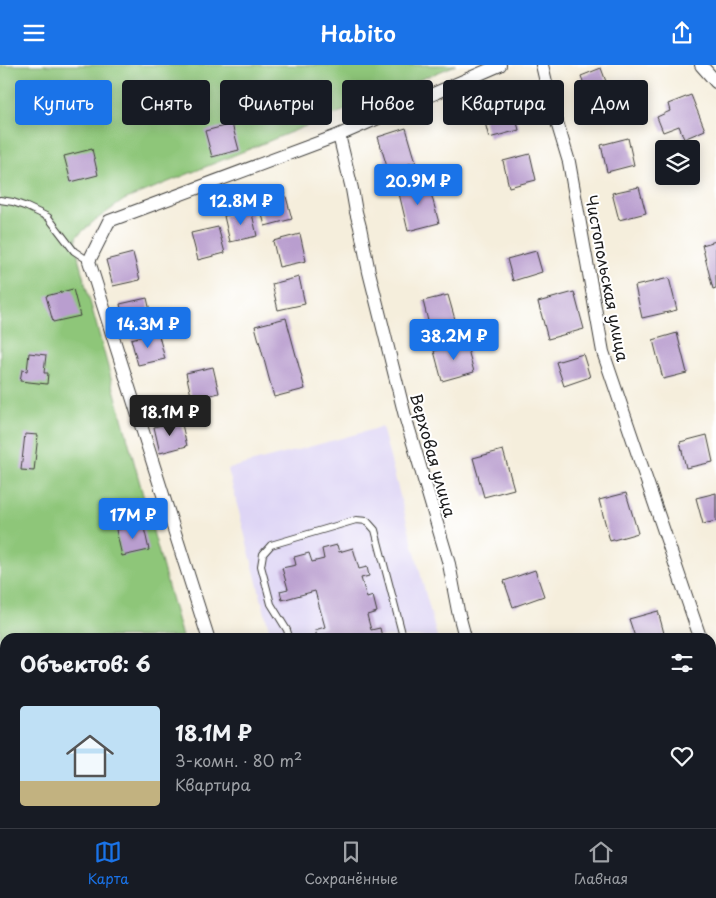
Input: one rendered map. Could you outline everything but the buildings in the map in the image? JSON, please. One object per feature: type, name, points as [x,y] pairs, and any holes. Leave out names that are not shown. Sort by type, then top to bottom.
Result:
[{"type":"street","points":[[207,633],[89,261],[110,221],[339,135],[500,65]]},
{"type":"street","name":"Чистопольская улица","points":[[542,65],[569,162],[604,352],[699,633]]},
{"type":"street","points":[[701,65],[716,81]]},
{"type":"street","name":"Верховая улица","points":[[339,135],[405,416],[450,564],[464,633]]},
{"type":"lane","points":[[0,200],[13,202],[48,217],[74,251],[89,261]]},
{"type":"lane","points":[[288,633],[270,604],[261,566],[263,554],[271,545],[356,520],[367,521],[375,530],[402,633]]},
{"type":"shaded area","points":[[382,427],[436,633],[270,633],[228,469]]},
{"type":"green space","points":[[0,65],[456,65],[419,80],[342,80],[342,111],[332,115],[332,80],[220,80],[220,125],[308,125],[124,200],[93,222],[76,237],[79,261],[181,633],[0,633]]}]
